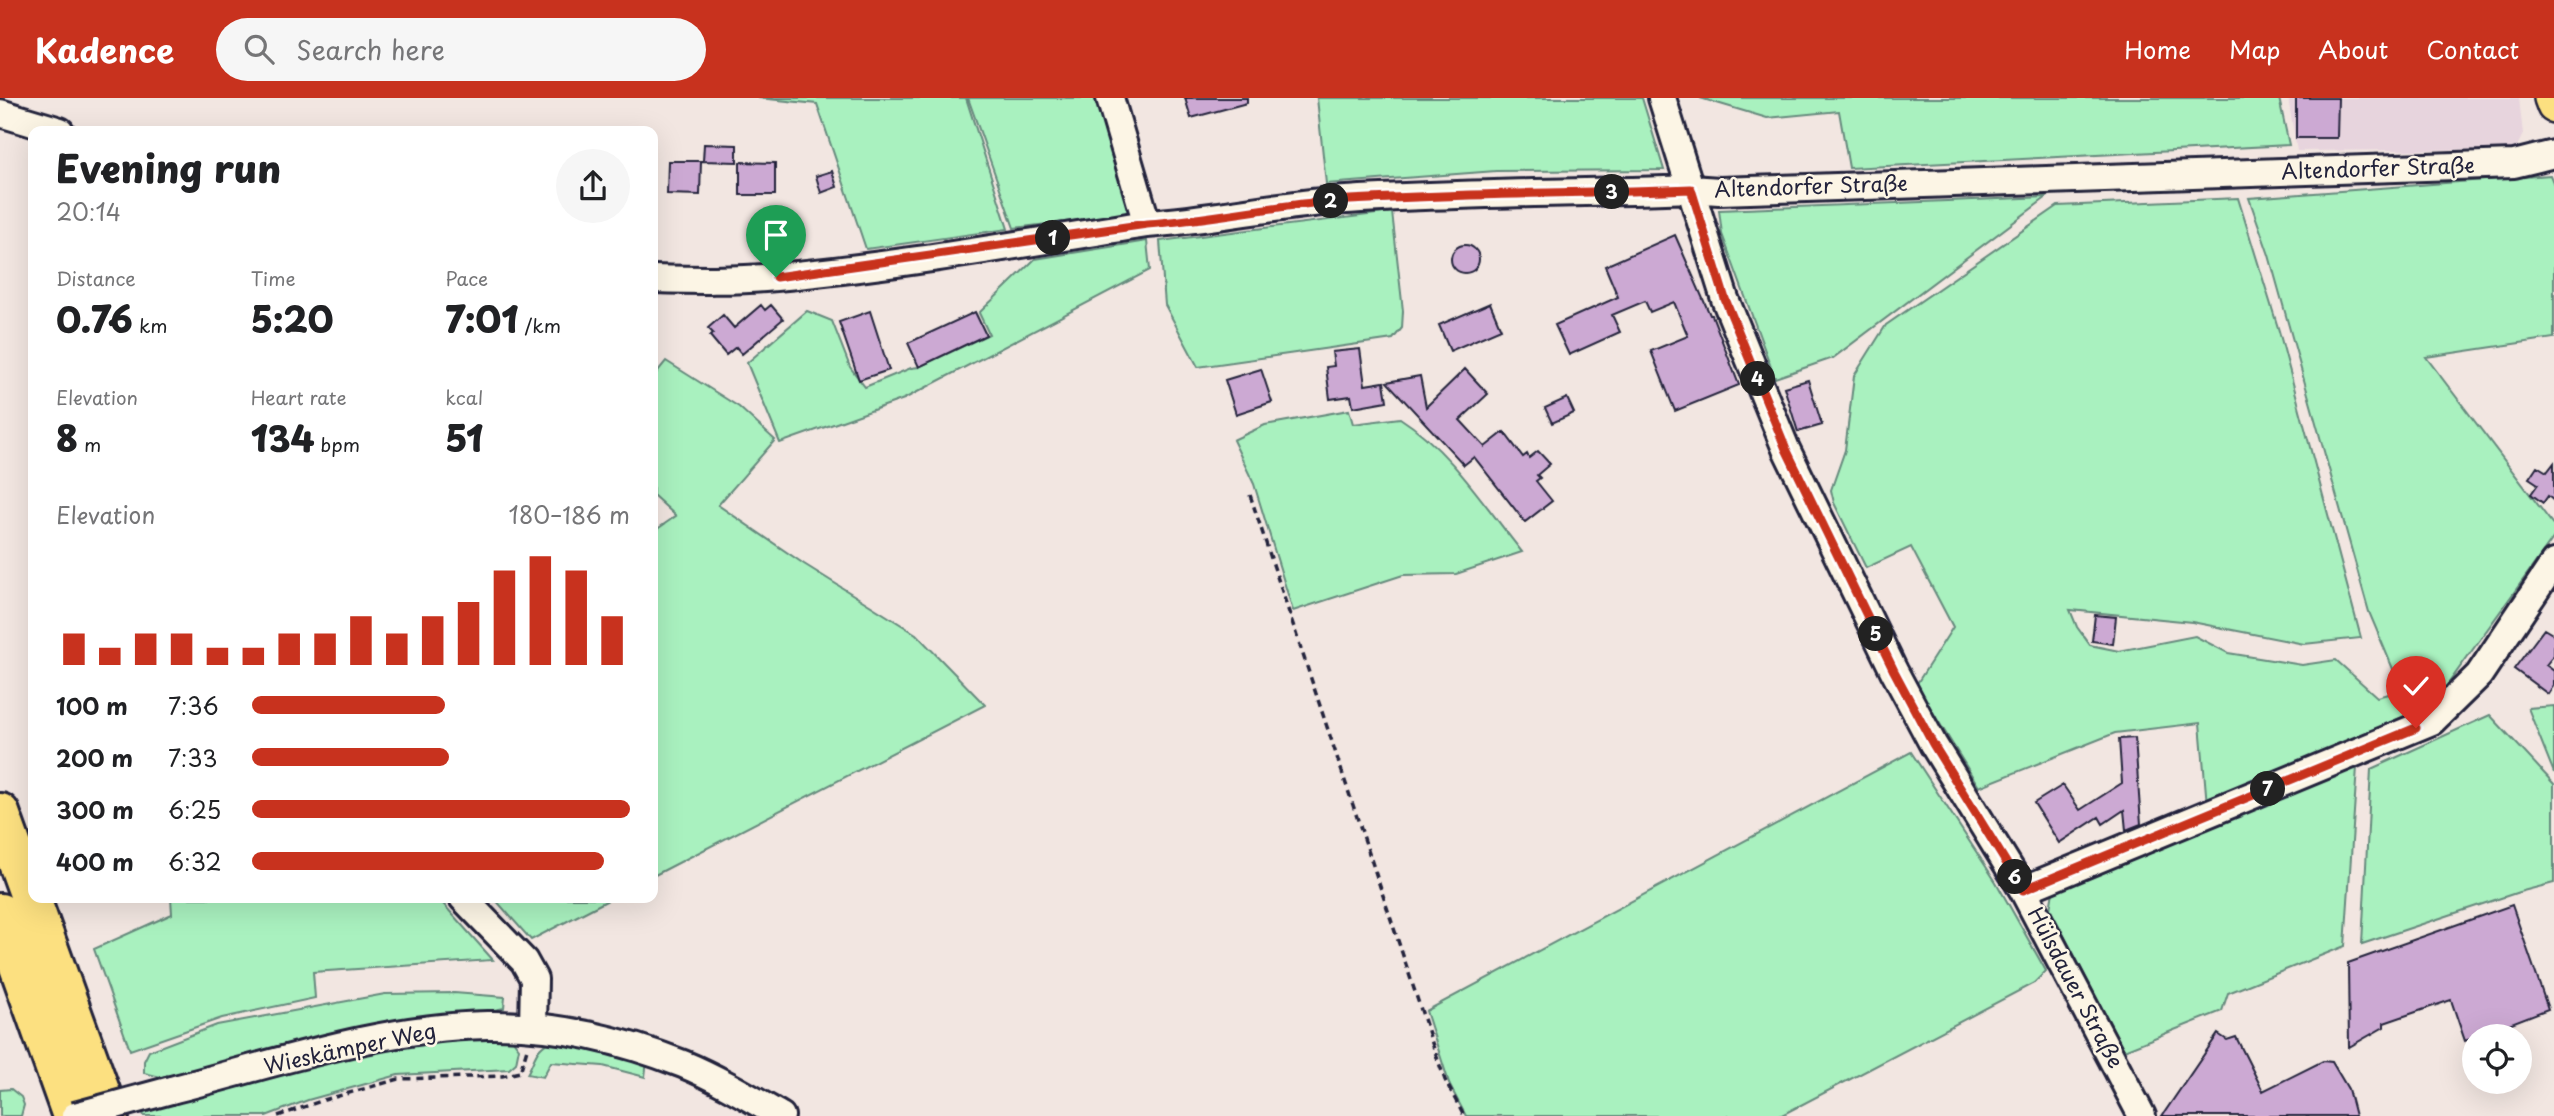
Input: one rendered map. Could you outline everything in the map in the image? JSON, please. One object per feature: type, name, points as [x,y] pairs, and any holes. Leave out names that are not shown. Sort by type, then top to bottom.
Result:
[{"type":"highway","points":[[0,813],[28,891]]},
{"type":"highway","points":[[32,903],[109,1116]]},
{"type":"highway","points":[[0,913],[73,1116]]},
{"type":"main road","points":[[2551,98],[2554,106]]},
{"type":"street","points":[[1110,98],[1147,224]]},
{"type":"street","name":"Hülsdauer Straße","points":[[1662,98],[1725,299],[1786,449],[1926,731],[2023,890],[2142,1116]]},
{"type":"street","points":[[0,113],[43,126]]},
{"type":"street","name":"Altendorfer Straße","points":[[658,279],[776,277],[1147,224],[1191,221],[1329,202],[1400,197],[1691,189],[1733,191],[2366,170],[2514,164],[2554,154]]},
{"type":"street","points":[[2023,890],[2432,721],[2479,676],[2554,563]]},
{"type":"street","points":[[468,903],[524,961],[534,979],[533,1027]]},
{"type":"street","name":"Wieskämper Weg","points":[[73,1116],[359,1042],[444,1028],[487,1026],[533,1027],[610,1041],[685,1065],[782,1116]]},
{"type":"path","points":[[1250,495],[1433,1046],[1445,1080],[1464,1116]]},
{"type":"path","points":[[278,1116],[400,1079],[502,1076],[520,1072],[533,1027]]},
{"type":"shaded area","points":[[2288,98],[2519,98],[2523,134],[2516,149],[2297,151]]},
{"type":"green space","points":[[758,98],[966,98],[1008,229],[866,249],[817,104]]},
{"type":"green space","points":[[968,98],[1099,98],[1132,214],[1014,228]]},
{"type":"green space","points":[[1317,98],[1642,98],[1664,170],[1496,171],[1326,184]]},
{"type":"green space","points":[[1700,98],[2279,98],[2289,145],[1849,168],[1839,111],[1767,118]]},
{"type":"green space","points":[[2550,175],[2554,185],[2554,338],[2426,357],[2554,526],[2554,537],[2432,706],[2414,719],[2369,612],[2269,255],[2249,198]]},
{"type":"green space","points":[[2047,197],[1833,358],[1775,378],[1722,234],[1719,210]]},
{"type":"green space","points":[[2238,198],[2279,331],[2361,638],[2304,644],[2192,622],[2070,610],[2077,627],[2090,645],[2119,651],[2195,636],[2228,653],[2302,665],[2336,660],[2377,697],[2392,693],[2407,715],[2207,805],[2200,723],[2115,733],[1979,787],[1916,685],[1953,627],[1911,547],[1866,568],[1834,503],[1831,490],[1845,450],[1854,376],[1886,325],[2058,206]]},
{"type":"green space","points":[[1392,212],[1403,311],[1402,328],[1393,339],[1198,367],[1165,305],[1160,241]]},
{"type":"green space","points":[[1147,241],[1150,270],[904,399],[780,443],[747,363],[807,311],[832,321],[850,367],[865,387],[919,367],[989,334],[979,313],[1035,259]]},
{"type":"green space","points":[[666,361],[739,407],[775,440],[718,505],[804,564],[916,634],[985,705],[658,873],[658,529],[676,516],[658,500],[658,371]]},
{"type":"green space","points":[[1349,410],[1353,424],[1400,418],[1418,431],[1451,462],[1522,552],[1456,574],[1403,575],[1293,611],[1254,484],[1233,440],[1265,425]]},
{"type":"green space","points":[[2554,706],[2554,773],[2528,708]]},
{"type":"green space","points":[[2490,715],[2554,784],[2554,883],[2362,944],[2371,769]]},
{"type":"green space","points":[[1911,752],[1996,882],[2046,971],[2034,983],[1780,1116],[1466,1116],[1450,1086],[1426,1011]]},
{"type":"green space","points":[[2357,767],[2345,946],[2228,993],[2222,1011],[2124,1050],[2050,909],[2053,892]]},
{"type":"green space","points":[[171,903],[442,903],[493,960],[313,972],[315,998],[222,1018],[130,1050],[94,949],[172,914]]},
{"type":"green space","points":[[498,903],[602,903],[531,940]]},
{"type":"green space","points":[[454,993],[505,997],[504,1008],[161,1077],[144,1073],[144,1061],[149,1051],[217,1025],[385,994]]},
{"type":"green space","points":[[507,1036],[519,1048],[516,1063],[509,1069],[398,1075],[308,1100],[266,1116],[144,1116],[143,1113],[224,1085],[424,1038]]},
{"type":"green space","points":[[555,1039],[647,1060],[645,1077],[603,1066],[551,1062],[543,1077],[527,1074],[540,1049]]},
{"type":"green space","points":[[11,1089],[21,1097],[24,1105],[21,1116],[0,1116],[0,1090]]},
{"type":"building","points":[[1185,98],[1247,98],[1247,103],[1191,118]]},
{"type":"building","points":[[2296,98],[2338,98],[2337,138],[2296,138]]},
{"type":"building","points":[[704,144],[737,145],[737,162],[703,161]]},
{"type":"building","points":[[668,161],[701,161],[700,195],[667,194]]},
{"type":"building","points":[[740,162],[775,163],[775,195],[740,195]]},
{"type":"building","points":[[832,171],[837,187],[821,193],[816,176]]},
{"type":"building","points":[[1675,235],[1712,315],[1739,385],[1675,411],[1651,351],[1688,336],[1674,302],[1650,312],[1645,301],[1612,315],[1620,332],[1569,355],[1555,325],[1618,297],[1605,266]]},
{"type":"building","points":[[1465,245],[1475,249],[1479,259],[1475,269],[1465,273],[1455,269],[1451,259],[1455,249]]},
{"type":"building","points":[[1490,303],[1501,329],[1450,351],[1439,325]]},
{"type":"building","points":[[761,305],[765,310],[771,305],[783,319],[742,354],[736,347],[726,355],[710,336],[713,333],[708,328],[723,315],[734,328]]},
{"type":"building","points":[[870,311],[889,370],[859,380],[839,322]]},
{"type":"building","points":[[975,312],[986,335],[919,367],[908,343]]},
{"type":"building","points":[[1360,349],[1365,385],[1384,382],[1387,401],[1353,407],[1351,396],[1330,399],[1326,367],[1334,366],[1332,352]]},
{"type":"building","points":[[1261,369],[1272,402],[1236,414],[1225,380]]},
{"type":"building","points":[[1465,369],[1488,394],[1460,420],[1485,447],[1504,432],[1523,457],[1527,454],[1529,458],[1538,451],[1550,464],[1537,475],[1540,478],[1536,481],[1552,501],[1525,522],[1474,457],[1464,465],[1387,382],[1420,376],[1426,407]]},
{"type":"building","points":[[1808,380],[1822,425],[1798,432],[1784,387]]},
{"type":"building","points":[[1567,398],[1574,413],[1552,423],[1545,408]]},
{"type":"building","points":[[2554,463],[2554,501],[2548,496],[2543,503],[2531,494],[2538,484],[2529,478],[2537,466],[2547,472]]},
{"type":"building","points":[[2095,615],[2116,617],[2113,644],[2092,641]]},
{"type":"building","points":[[2544,629],[2554,635],[2554,655],[2546,665],[2554,671],[2554,685],[2548,694],[2514,669]]},
{"type":"building","points":[[2135,738],[2141,824],[2126,830],[2124,810],[2103,824],[2099,817],[2059,843],[2034,803],[2063,785],[2080,810],[2122,783],[2119,739]]},
{"type":"building","points":[[2512,905],[2548,1009],[2509,1024],[2462,1024],[2462,1032],[2451,1000],[2384,1023],[2384,1027],[2349,1047],[2348,963]]},
{"type":"building","points":[[2218,1034],[2227,1040],[2236,1037],[2263,1091],[2323,1061],[2332,1062],[2348,1089],[2355,1116],[2162,1116]]},
{"type":"route","points":[[776,277],[862,267],[1147,224],[1191,221],[1329,202],[1400,197],[1691,189],[1725,299],[1786,449],[1894,671],[1933,744],[2023,890],[2416,728]]}]
